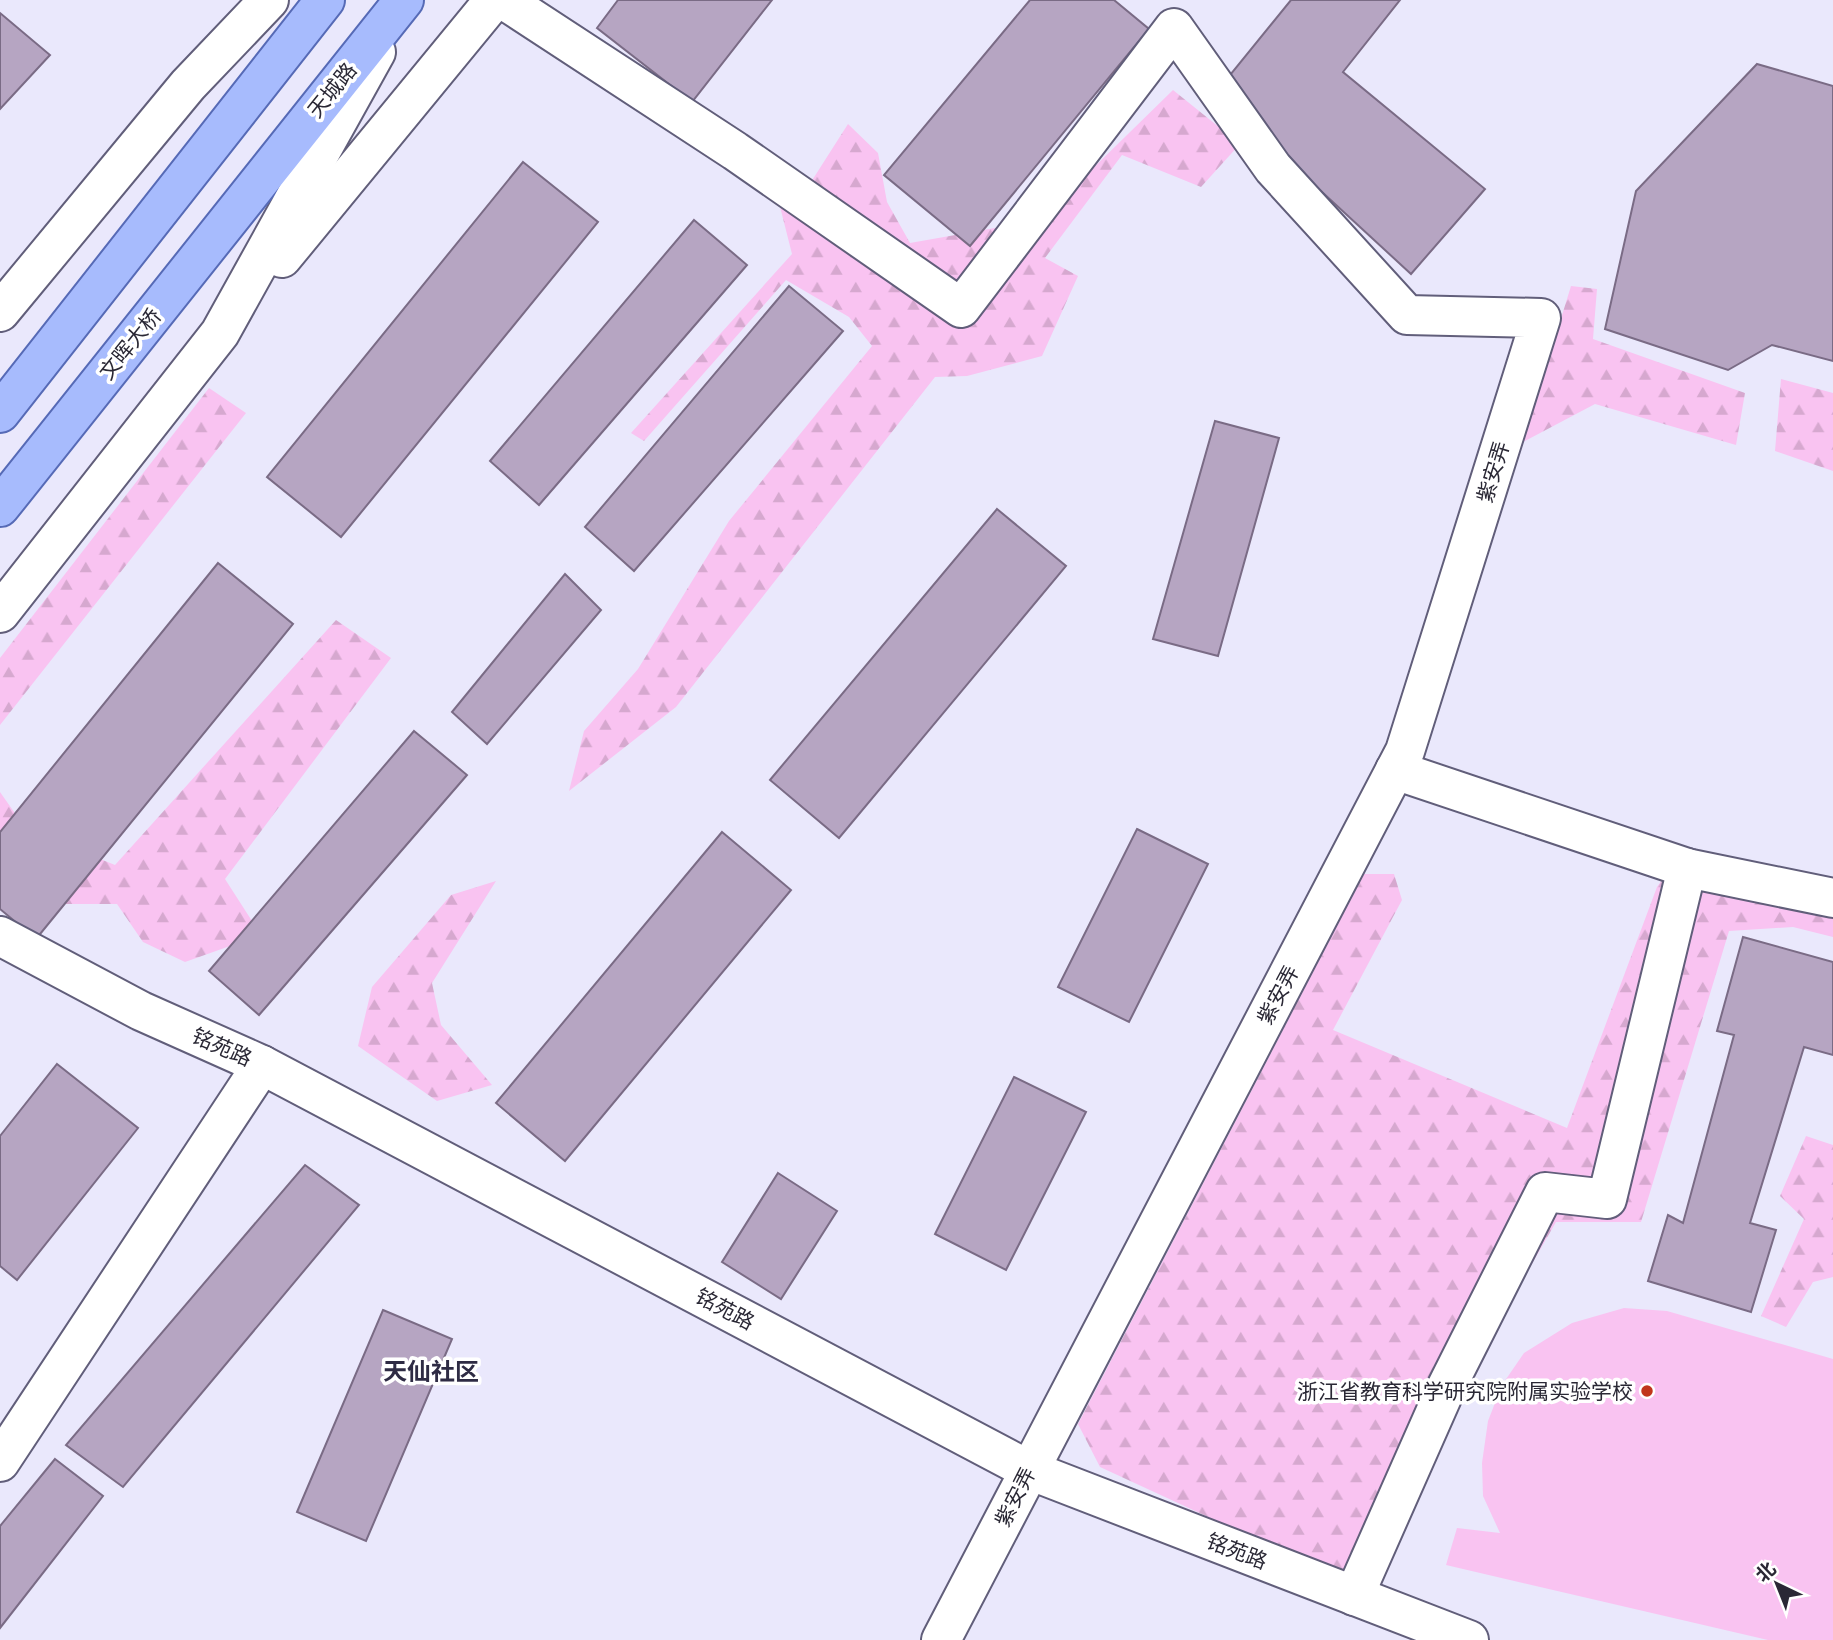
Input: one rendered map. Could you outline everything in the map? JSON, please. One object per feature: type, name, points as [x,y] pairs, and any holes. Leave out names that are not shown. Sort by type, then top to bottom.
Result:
[{"type":"main road","points":[[0,413],[325,0]]},
{"type":"main road","name":"天城路","points":[[259,181],[405,0]]},
{"type":"main road","name":"文晖大桥","points":[[0,507],[259,181]]},
{"type":"street","points":[[0,312],[188,85],[252,0]]},
{"type":"street","points":[[188,85],[269,0]]},
{"type":"street","points":[[220,332],[405,0]]},
{"type":"street","points":[[0,613],[220,332],[494,0]]},
{"type":"street","name":"紫安弄","points":[[504,0],[754,163],[961,308],[1174,28],[1273,168],[1406,315],[1541,318],[1405,751],[941,1640]]},
{"type":"street","points":[[1395,770],[1687,868],[1833,898]]},
{"type":"street","points":[[1354,1596],[1447,1387],[1545,1192],[1606,1199],[1687,868]]},
{"type":"street","name":"铭苑路","points":[[0,936],[141,1011],[262,1065],[1029,1470],[1469,1640]]},
{"type":"street","points":[[0,1462],[262,1065]]},
{"type":"green space","points":[[1173,90],[1240,144],[1201,187],[1122,155],[1045,258],[1078,276],[1042,356],[967,376],[935,377],[676,707],[569,791],[584,731],[638,669],[729,521],[872,346],[849,317],[786,280],[644,441],[631,433],[792,254],[772,175],[811,182],[848,124],[878,153],[887,202],[910,243],[1006,226],[1082,179]]},
{"type":"green space","points":[[1571,286],[1597,289],[1593,339],[1745,393],[1736,445],[1595,404],[1523,442]]},
{"type":"green space","points":[[1781,379],[1833,393],[1833,471],[1775,451]]},
{"type":"green space","points":[[209,388],[246,413],[0,725],[0,658]]},
{"type":"green space","points":[[336,620],[391,658],[225,879],[261,935],[185,962],[143,942],[117,904],[35,904],[0,885],[0,792],[26,829],[115,865]]},
{"type":"green space","points":[[1669,870],[1833,905],[1833,937],[1793,927],[1729,931],[1641,1222],[1556,1222],[1349,1582],[1100,1467],[1078,1424],[1364,874],[1394,874],[1402,900],[1333,1030],[1567,1128],[1657,887]]},
{"type":"green space","points":[[496,881],[432,983],[441,1025],[492,1085],[437,1101],[358,1046],[372,987],[451,895]]},
{"type":"green space","points":[[1806,1136],[1833,1145],[1833,1277],[1813,1282],[1786,1327],[1761,1316],[1804,1219],[1780,1196]]},
{"type":"green space","points":[[1624,1308],[1667,1311],[1833,1359],[1833,1640],[1768,1640],[1446,1565],[1457,1528],[1500,1533],[1483,1496],[1482,1463],[1488,1421],[1502,1385],[1524,1353],[1572,1323]]},
{"type":"building","points":[[618,0],[772,0],[692,102],[597,28]]},
{"type":"building","points":[[1030,0],[1114,0],[1149,29],[970,246],[884,175]]},
{"type":"building","points":[[1291,0],[1400,0],[1343,72],[1485,189],[1411,274],[1271,145],[1230,75]]},
{"type":"building","points":[[0,13],[50,55],[0,109]]},
{"type":"building","points":[[1757,64],[1833,86],[1833,361],[1772,345],[1728,370],[1605,329],[1636,191]]},
{"type":"building","points":[[523,162],[598,222],[341,537],[267,477]]},
{"type":"building","points":[[694,220],[747,265],[539,505],[490,461]]},
{"type":"building","points":[[789,286],[843,331],[634,571],[585,527]]},
{"type":"building","points":[[1215,421],[1279,438],[1218,656],[1153,639]]},
{"type":"building","points":[[997,509],[1066,566],[839,838],[770,780]]},
{"type":"building","points":[[218,563],[293,624],[36,939],[0,909],[0,832]]},
{"type":"building","points":[[565,574],[601,610],[487,744],[452,712]]},
{"type":"building","points":[[414,731],[467,775],[259,1015],[209,971]]},
{"type":"building","points":[[1137,829],[1208,864],[1129,1022],[1058,987]]},
{"type":"building","points":[[722,832],[791,890],[565,1161],[496,1103]]},
{"type":"building","points":[[1743,937],[1833,962],[1833,1055],[1804,1047],[1750,1223],[1776,1230],[1751,1312],[1648,1281],[1668,1215],[1683,1223],[1734,1035],[1717,1031]]},
{"type":"building","points":[[57,1064],[138,1128],[17,1280],[0,1266],[0,1136]]},
{"type":"building","points":[[1014,1077],[1086,1112],[1006,1270],[935,1234]]},
{"type":"building","points":[[305,1165],[359,1205],[123,1487],[66,1445]]},
{"type":"building","points":[[778,1173],[837,1211],[781,1299],[722,1262]]},
{"type":"building","points":[[383,1310],[452,1339],[366,1541],[297,1512]]},
{"type":"building","points":[[55,1459],[103,1496],[0,1628],[0,1526]]},
{"type":"place","name":"浙江省教育科学研究院附属实验学校","points":[[1647,1391]]},
{"type":"district","name":"天仙社区","points":[[431,1371]]}]
